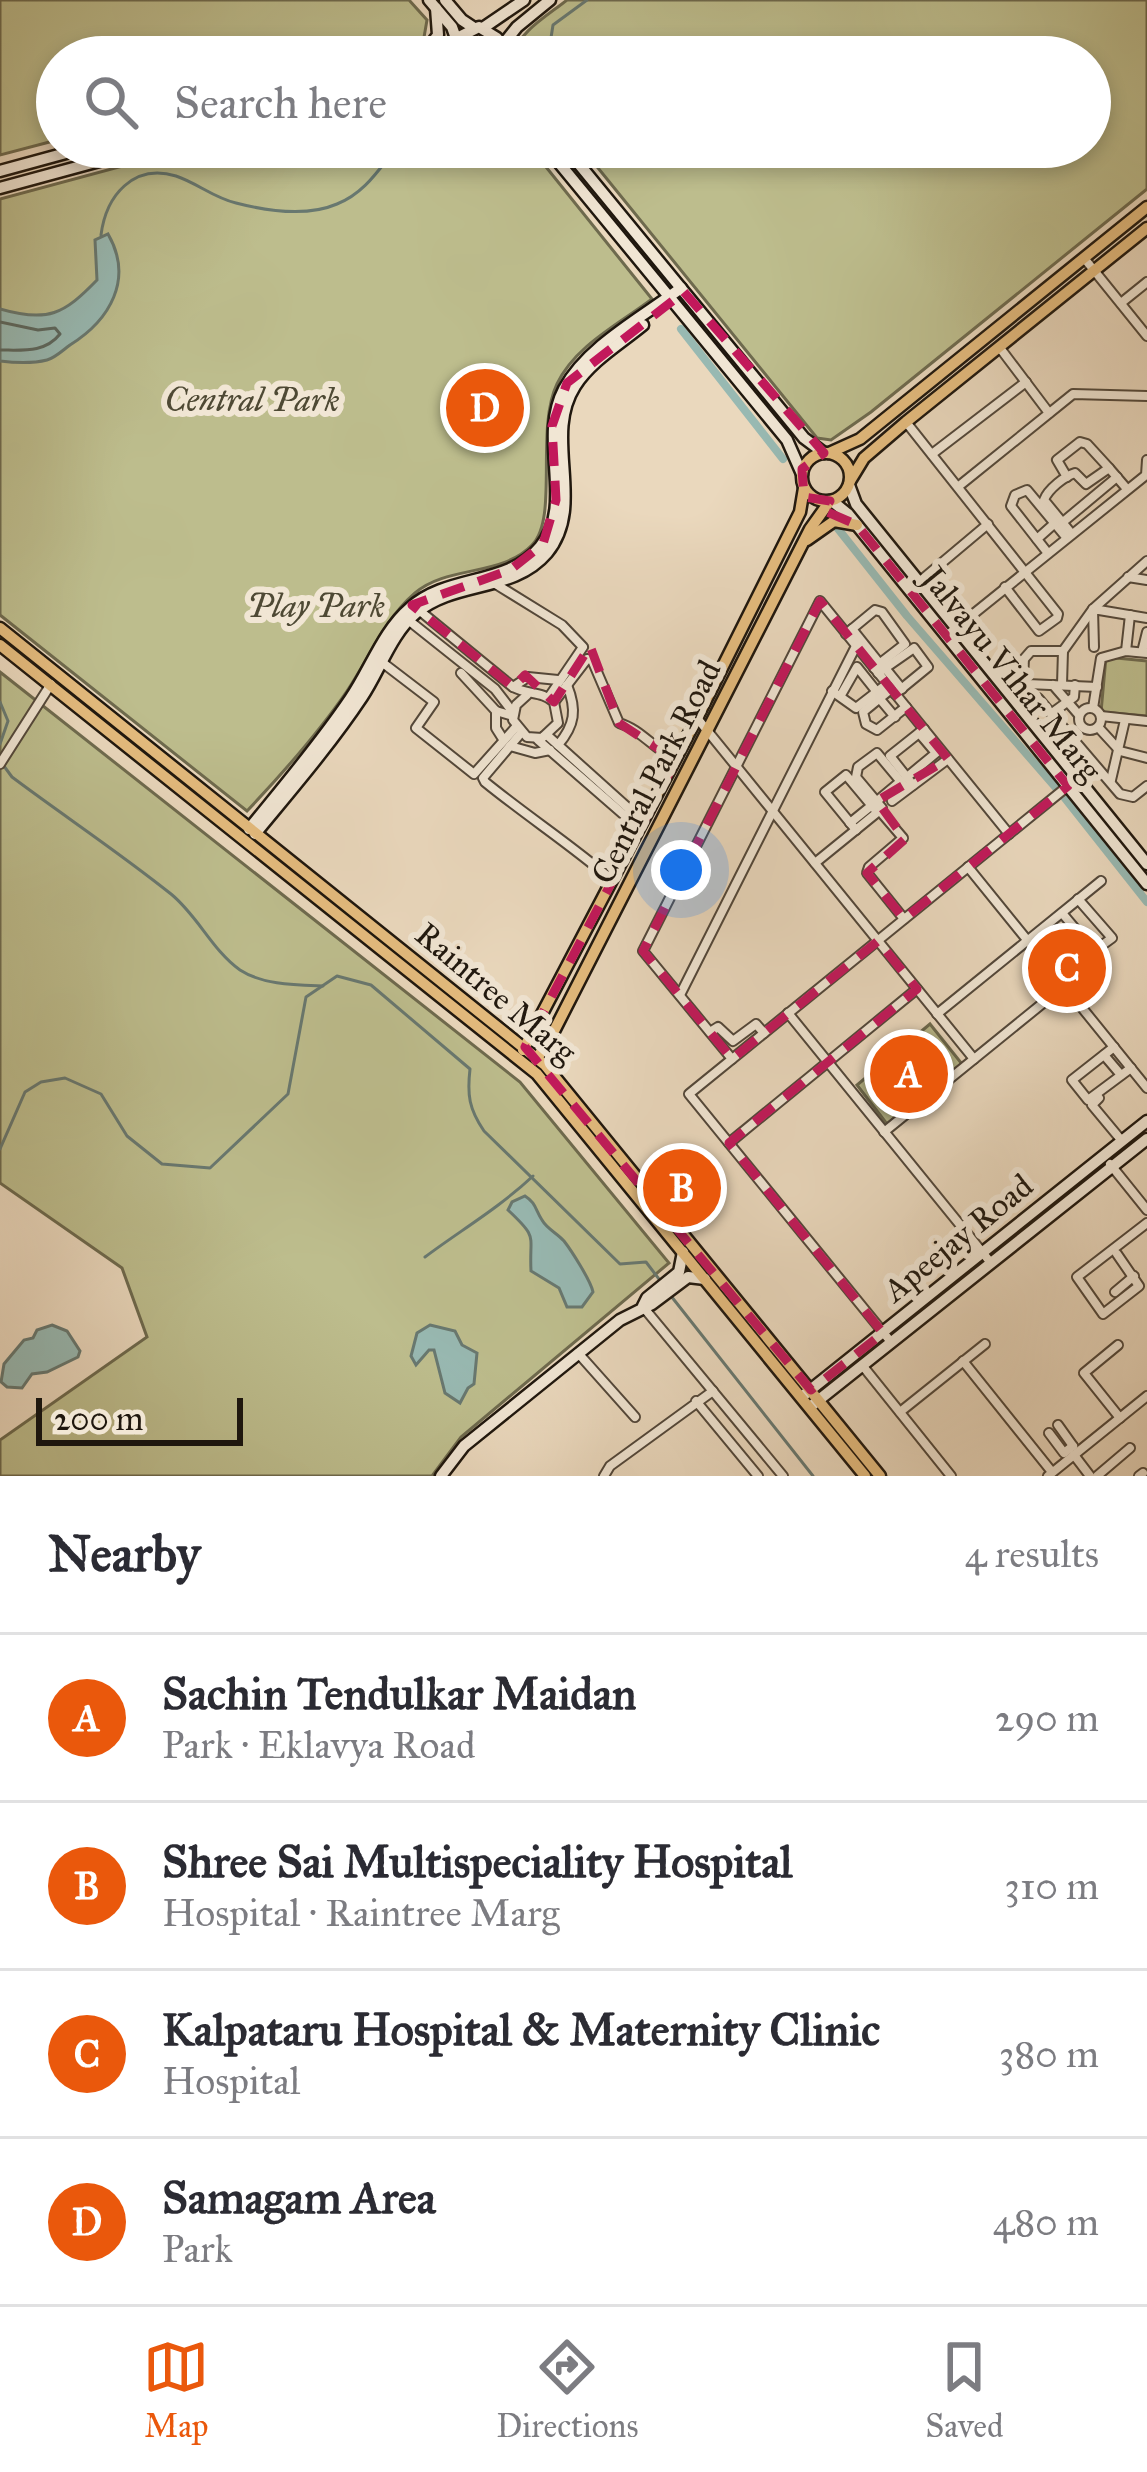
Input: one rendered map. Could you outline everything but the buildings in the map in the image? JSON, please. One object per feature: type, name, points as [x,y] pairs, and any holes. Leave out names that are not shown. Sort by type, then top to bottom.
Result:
[{"type":"main road","points":[[470,36],[524,0]]},
{"type":"main road","points":[[511,36],[550,0]]},
{"type":"main road","points":[[437,3],[465,23],[495,36]]},
{"type":"main road","points":[[437,3],[454,36]]},
{"type":"main road","points":[[437,3],[437,36]]},
{"type":"main road","points":[[0,171],[36,161]]},
{"type":"main road","points":[[0,188],[74,168]]},
{"type":"main road","points":[[563,168],[788,440],[804,488],[813,498],[831,501],[864,458],[1147,229]]},
{"type":"main road","points":[[582,168],[804,438],[845,462],[849,483]]},
{"type":"main road","points":[[802,474],[808,461],[860,439],[1147,207]]},
{"type":"main road","points":[[416,608],[529,568],[555,540],[565,500],[560,427],[574,388],[591,367],[682,290]]},
{"type":"main road","points":[[252,832],[405,618],[445,587],[517,567],[543,544],[555,508],[551,434],[561,393],[585,361],[671,299]]},
{"type":"main road","name":"Jalvayu Vihar Marg","points":[[849,483],[853,499],[919,582],[1066,787],[1147,884]]},
{"type":"main road","name":"Central Park Road","points":[[521,1052],[676,760],[800,512],[804,488]]},
{"type":"main road","name":"Jalvayu Vihar Marg","points":[[831,501],[1054,751],[1066,787],[1147,865]]},
{"type":"main road","name":"Central Park Road","points":[[534,1062],[801,547],[831,501]]},
{"type":"main road","points":[[801,547],[834,521],[857,525]]},
{"type":"main road","points":[[252,832],[346,721],[405,618]]},
{"type":"main road","name":"Raintree Marg","points":[[0,628],[55,680],[534,1062],[811,1398],[865,1476]]},
{"type":"main road","name":"Raintree Marg","points":[[0,645],[55,680],[252,832],[521,1052]]},
{"type":"main road","name":"Raintree Marg","points":[[534,1062],[705,1279],[880,1476]]},
{"type":"main road","name":"Apeejay Road","points":[[1107,1161],[1147,1120]]},
{"type":"main road","name":"Apeejay Road","points":[[811,1398],[1107,1161],[1147,1138]]},
{"type":"main road","points":[[441,1476],[464,1446],[672,1283],[681,1269],[683,1252]]},
{"type":"main road","points":[[672,1283],[691,1276],[705,1279]]},
{"type":"main road","name":"Apeejay Road","points":[[811,1398],[862,1365],[886,1338]]},
{"type":"street","points":[[1084,258],[1147,336]]},
{"type":"street","points":[[1121,303],[1147,282]]},
{"type":"street","points":[[1000,348],[1049,413]]},
{"type":"street","points":[[932,454],[1026,382]]},
{"type":"street","points":[[958,487],[1078,393],[1147,396]]},
{"type":"street","points":[[907,422],[1058,614],[1052,625],[1037,630],[1005,587]]},
{"type":"street","points":[[1067,476],[1057,460],[1080,442],[1127,489]]},
{"type":"street","points":[[951,632],[1146,476],[1147,460]]},
{"type":"street","points":[[1059,523],[1044,500],[1047,493],[1067,476],[1075,473],[1086,484],[1109,468]]},
{"type":"street","points":[[1037,539],[1117,477]]},
{"type":"street","points":[[1047,552],[1011,506],[1015,495],[1027,490],[1069,535]]},
{"type":"street","points":[[919,582],[988,524]]},
{"type":"street","points":[[1082,728],[1058,684],[1063,651],[1093,610],[1147,561]]},
{"type":"street","points":[[1127,577],[1147,580]]},
{"type":"street","points":[[494,583],[562,626],[583,647],[552,699],[558,723],[543,737]]},
{"type":"street","points":[[732,1060],[644,951],[820,601],[879,668],[936,754],[815,863]]},
{"type":"street","points":[[416,608],[514,687],[527,695],[552,699]]},
{"type":"street","points":[[849,631],[879,610],[905,641],[879,668]]},
{"type":"street","points":[[1093,610],[1147,618]]},
{"type":"street","points":[[1093,610],[1094,647]]},
{"type":"street","points":[[1126,651],[1130,615]]},
{"type":"street","points":[[405,618],[495,689],[518,730]]},
{"type":"street","points":[[849,631],[856,646],[894,689]]},
{"type":"street","points":[[1070,641],[1105,655],[1145,653],[1147,632]]},
{"type":"street","points":[[680,995],[856,646]]},
{"type":"street","points":[[836,693],[856,708],[928,665],[912,647],[879,668]]},
{"type":"street","points":[[1063,651],[1031,651],[1024,659],[1023,678],[1028,684],[1097,686]]},
{"type":"street","points":[[1105,655],[1097,686],[1098,727],[1120,752],[1147,758]]},
{"type":"street","points":[[562,682],[587,659],[592,660],[619,722],[630,724],[656,750],[676,760]]},
{"type":"street","points":[[383,663],[434,702],[416,728],[474,774],[518,730]]},
{"type":"street","points":[[836,693],[857,667],[895,717]]},
{"type":"street","points":[[461,674],[496,711],[513,714]]},
{"type":"street","points":[[514,687],[527,677],[562,682]]},
{"type":"street","points":[[0,764],[55,680]]},
{"type":"street","points":[[496,711],[496,728],[507,742],[535,754],[554,747],[572,724],[575,712],[562,682]]},
{"type":"street","points":[[1052,713],[1074,697],[1076,685]]},
{"type":"street","points":[[513,714],[527,695]]},
{"type":"street","points":[[878,695],[863,712],[866,724],[877,730],[906,707]]},
{"type":"street","points":[[1038,698],[1126,797],[1147,786]]},
{"type":"street","points":[[1079,715],[1097,712],[1147,721]]},
{"type":"street","points":[[697,718],[974,1059]]},
{"type":"street","points":[[1111,782],[1125,720]]},
{"type":"street","points":[[1054,751],[1082,728],[1098,727]]},
{"type":"street","points":[[518,730],[543,737],[625,810]]},
{"type":"street","points":[[921,731],[1009,834]]},
{"type":"street","points":[[907,783],[890,756],[921,731]]},
{"type":"street","points":[[507,742],[485,782],[613,880]]},
{"type":"street","points":[[904,919],[867,873],[902,842],[856,776],[858,767],[878,753],[907,783]]},
{"type":"street","points":[[880,806],[948,759]]},
{"type":"street","points":[[853,827],[825,792],[846,775],[880,806]]},
{"type":"street","points":[[886,1338],[689,1094],[1066,787]]},
{"type":"street","points":[[968,867],[1147,1088]]},
{"type":"street","points":[[937,1014],[1101,880]]},
{"type":"street","points":[[1062,913],[1094,951],[1112,938],[1078,899]]},
{"type":"street","points":[[1050,969],[1076,946]]},
{"type":"street","points":[[884,1132],[1064,986]]},
{"type":"street","points":[[729,1143],[917,989]]},
{"type":"street","points":[[788,1013],[987,1258]]},
{"type":"street","points":[[710,1032],[718,1027],[733,1041],[756,1024],[764,1033]]},
{"type":"street","points":[[1114,1047],[1072,1080],[1088,1100],[1132,1069]]},
{"type":"street","points":[[1104,1055],[1121,1075]]},
{"type":"street","points":[[1122,1141],[1092,1104],[1132,1069]]},
{"type":"street","points":[[1107,1161],[1147,1210]]},
{"type":"street","points":[[1117,1254],[1139,1286],[1103,1314],[1077,1280],[1147,1222]]},
{"type":"street","points":[[1114,1292],[1134,1276]]},
{"type":"street","points":[[643,1306],[782,1475]]},
{"type":"street","points":[[900,1412],[985,1344]]},
{"type":"street","points":[[1118,1346],[1084,1373],[1120,1418]]},
{"type":"street","points":[[578,1354],[635,1417]]},
{"type":"street","points":[[963,1361],[1050,1474],[1147,1396]]},
{"type":"street","points":[[862,1365],[952,1476]]},
{"type":"street","points":[[604,1476],[610,1466],[713,1391]]},
{"type":"street","points":[[696,1401],[758,1476]]},
{"type":"street","points":[[1058,1425],[1073,1453]]},
{"type":"street","points":[[1032,1446],[1047,1434],[1094,1476],[1130,1448]]},
{"type":"highlighted area","points":[[684,292],[824,453],[802,469],[804,497],[830,501],[823,510],[857,525],[1068,786],[904,919],[867,873],[905,839],[877,801],[948,759],[820,601],[643,951],[732,1059],[878,941],[917,989],[729,1143],[883,1333],[811,1390],[525,1047],[676,760],[619,723],[590,646],[554,702],[525,675],[513,687],[412,605],[510,570],[543,544],[556,500],[552,426],[567,383]]},
{"type":"green space","points":[[0,0],[409,0],[427,20],[424,36],[36,36],[36,146],[0,155]]},
{"type":"green space","points":[[567,0],[1147,0],[1147,189],[871,412],[831,440],[817,438],[598,168],[1111,168],[1111,36],[524,36]]},
{"type":"green space","name":"Central Park","points":[[115,168],[547,168],[652,299],[586,347],[557,384],[548,425],[544,515],[532,545],[505,562],[443,578],[415,593],[385,627],[324,723],[247,811],[0,615],[0,199]]},
{"type":"green space","points":[[1106,657],[1147,661],[1147,716],[1101,712]]},
{"type":"green space","points":[[0,672],[520,1082],[669,1263],[461,1437],[432,1476],[0,1476],[0,1440],[147,1337],[122,1268],[0,1183]]},
{"type":"green space","points":[[930,1024],[962,1064],[887,1124],[857,1085]]},
{"type":"water","points":[[108,234],[119,267],[118,282],[96,323],[50,359],[0,361],[0,309],[43,315],[75,301],[97,280],[95,240]]},
{"type":"water","points":[[525,1196],[564,1241],[589,1281],[593,1292],[582,1307],[567,1307],[559,1288],[531,1271],[530,1238],[508,1210],[512,1202]]},
{"type":"water","points":[[52,1325],[67,1331],[80,1351],[78,1357],[32,1374],[22,1388],[7,1387],[1,1382],[4,1364],[24,1340]]},
{"type":"water","points":[[430,1325],[455,1331],[462,1345],[477,1353],[474,1384],[460,1403],[445,1393],[434,1350],[416,1365],[411,1356],[417,1333]]},
{"type":"waterway","points":[[551,36],[553,25],[587,0]]},
{"type":"waterway","points":[[101,235],[116,196],[147,174],[176,176],[220,198],[287,211],[337,204],[356,194],[380,168]]},
{"type":"waterway","points":[[681,329],[783,459]]},
{"type":"waterway","points":[[835,525],[1056,788]]},
{"type":"waterway","points":[[0,702],[8,721],[0,744]]},
{"type":"waterway","points":[[1,762],[12,777],[171,894],[240,970],[269,981],[323,986]]},
{"type":"waterway","points":[[1056,788],[1064,797]]},
{"type":"waterway","points":[[1064,797],[1147,902]]},
{"type":"waterway","points":[[0,1149],[25,1092],[41,1082],[65,1078],[101,1094],[127,1136],[162,1164],[210,1168],[288,1094],[306,997],[337,976],[371,985],[470,1069],[470,1102],[484,1131],[620,1264],[646,1262],[662,1283]]},
{"type":"waterway","points":[[425,1257],[533,1176]]},
{"type":"waterway","points":[[671,1296],[813,1476]]},
{"type":"place","name":"Samagam Area","points":[[485,408]]},
{"type":"place","name":"Kalpataru Hospital & Maternity Clinic","points":[[1067,968]]},
{"type":"place","name":"Sachin Tendulkar Maidan","points":[[909,1074]]},
{"type":"place","name":"Shree Sai Multispeciality Hospital","points":[[682,1188]]},
{"type":"park label","name":"Play Park","points":[[316,606]]}]
